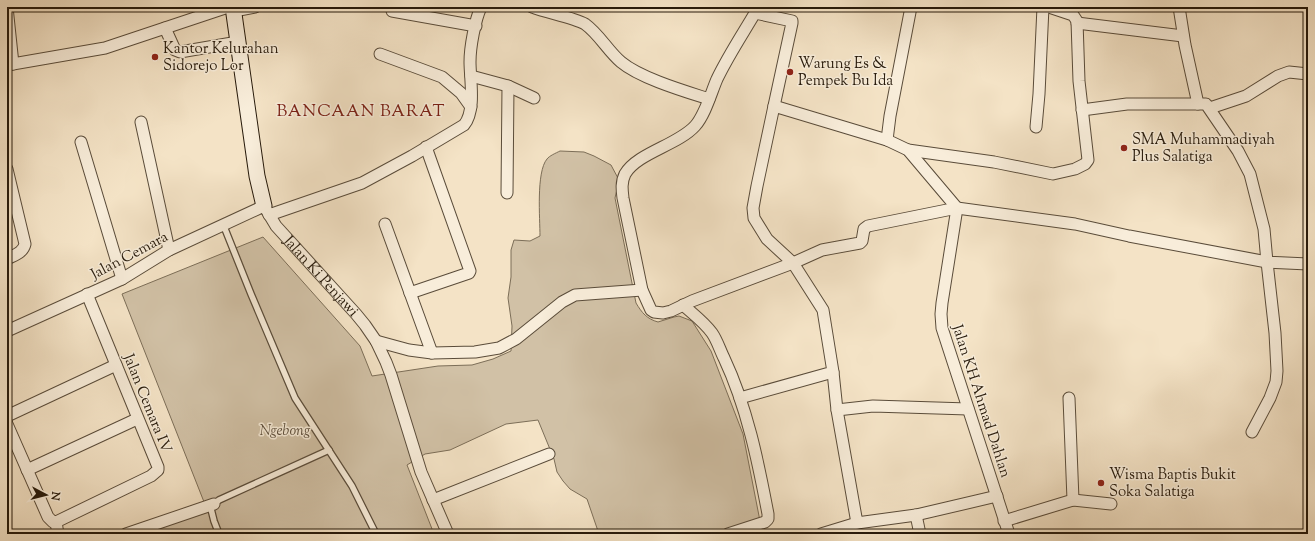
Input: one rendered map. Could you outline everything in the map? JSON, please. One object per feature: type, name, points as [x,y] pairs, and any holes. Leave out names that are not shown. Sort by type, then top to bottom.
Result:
[{"type":"street","points":[[7,7],[10,64],[106,48],[165,28],[232,8],[255,7]]},
{"type":"street","points":[[471,107],[470,61],[481,7]]},
{"type":"street","points":[[532,7],[581,22],[596,34],[622,62],[630,68],[660,82],[709,99]]},
{"type":"street","points":[[887,140],[890,116],[911,7]]},
{"type":"street","points":[[1036,127],[1043,7]]},
{"type":"street","points":[[774,106],[887,140],[908,150],[994,162],[1053,174],[1063,173],[1082,165],[1088,160],[1079,81],[1077,23],[1074,17],[1067,10],[1049,7]]},
{"type":"street","points":[[1178,7],[1198,104]]},
{"type":"street","name":"Jalan Ki Penjawi","points":[[232,8],[257,176],[266,210],[276,226],[356,314],[376,341],[386,362],[421,472],[448,534]]},
{"type":"street","points":[[857,523],[837,410],[833,372],[823,310],[793,263],[767,239],[754,218],[753,208],[757,186],[793,27],[792,21],[756,10],[728,58],[696,126],[683,136],[641,159],[629,169],[623,178],[622,198],[642,290],[650,310],[654,312],[667,313],[676,310],[692,301],[793,263],[822,250],[860,243],[862,241],[864,229],[868,226],[957,208],[1075,224],[1137,238],[1267,262],[1308,264]]},
{"type":"street","points":[[392,11],[476,26]]},
{"type":"street","points":[[1077,23],[1184,36]]},
{"type":"street","points":[[165,28],[176,50],[180,52],[238,42]]},
{"type":"street","points":[[380,54],[442,77],[461,93],[471,107]]},
{"type":"street","points":[[1210,108],[1246,96],[1278,76],[1289,72],[1308,74]]},
{"type":"street","points":[[471,76],[508,86],[534,98]]},
{"type":"street","points":[[507,193],[508,86]]},
{"type":"street","points":[[1082,110],[1127,104],[1206,104],[1238,151],[1250,174],[1264,229],[1275,333],[1277,371],[1276,382],[1270,398],[1252,432]]},
{"type":"street","name":"Jalan Cemara","points":[[7,331],[122,278],[169,250],[223,224],[266,210],[362,183],[426,148],[464,125],[467,121],[471,107]]},
{"type":"street","points":[[141,122],[169,250]]},
{"type":"street","points":[[81,142],[122,278]]},
{"type":"street","points":[[410,293],[469,273],[470,271],[426,148]]},
{"type":"street","points":[[908,150],[957,208]]},
{"type":"street","points":[[7,170],[25,244],[21,252],[7,259]]},
{"type":"street","name":"Jalan KH Ahmad Dahlan","points":[[957,208],[942,303],[941,321],[944,335],[1009,534]]},
{"type":"street","points":[[385,224],[432,353]]},
{"type":"street","points":[[376,341],[410,350],[432,353],[475,352],[499,348],[516,339],[562,302],[575,295],[642,290]]},
{"type":"street","name":"Jalan Cemara IV","points":[[56,522],[151,476],[156,472],[158,467],[137,419],[87,294]]},
{"type":"street","points":[[683,305],[703,321],[713,334],[740,398],[758,463],[768,518],[765,522],[728,534]]},
{"type":"street","points":[[7,416],[116,365]]},
{"type":"street","points":[[740,398],[833,372]]},
{"type":"street","points":[[1069,398],[1073,500]]},
{"type":"street","points":[[837,410],[874,406],[968,409]]},
{"type":"street","points":[[27,470],[137,419]]},
{"type":"street","points":[[7,424],[48,517],[53,522],[56,522],[58,534]]},
{"type":"street","points":[[433,500],[549,454]]},
{"type":"street","points":[[821,534],[857,523],[916,515],[997,496]]},
{"type":"street","points":[[1004,521],[1073,500],[1111,504]]},
{"type":"street","points":[[126,534],[214,504]]},
{"type":"street","points":[[916,515],[920,534]]},
{"type":"lane","points":[[223,224],[295,398],[352,486],[376,534]]},
{"type":"lane","points":[[219,534],[212,512],[212,506],[219,500],[329,450]]},
{"type":"green space","name":"Ngebong","points":[[560,151],[584,152],[611,165],[619,180],[615,198],[636,303],[645,315],[658,322],[679,316],[692,321],[711,351],[743,434],[760,521],[741,534],[599,534],[587,499],[570,489],[557,472],[554,459],[538,420],[506,424],[450,450],[425,454],[407,465],[434,534],[137,534],[206,507],[122,294],[263,237],[360,346],[372,376],[438,366],[472,365],[493,359],[511,351],[512,326],[508,298],[511,277],[511,250],[514,240],[530,241],[540,236],[539,196],[541,174],[547,159]]},
{"type":"place","name":"Kantor Kelurahan Sidorejo Lor","points":[[155,57]]},
{"type":"place","name":"Warung Es & Pempek Bu Ida","points":[[790,72]]},
{"type":"place","name":"SMA Muhammadiyah Plus Salatiga","points":[[1124,148]]},
{"type":"place","name":"Wisma Baptis Bukit Soka Salatiga","points":[[1101,483]]},
{"type":"district","name":"BANCAAN BARAT","points":[[361,110]]}]
